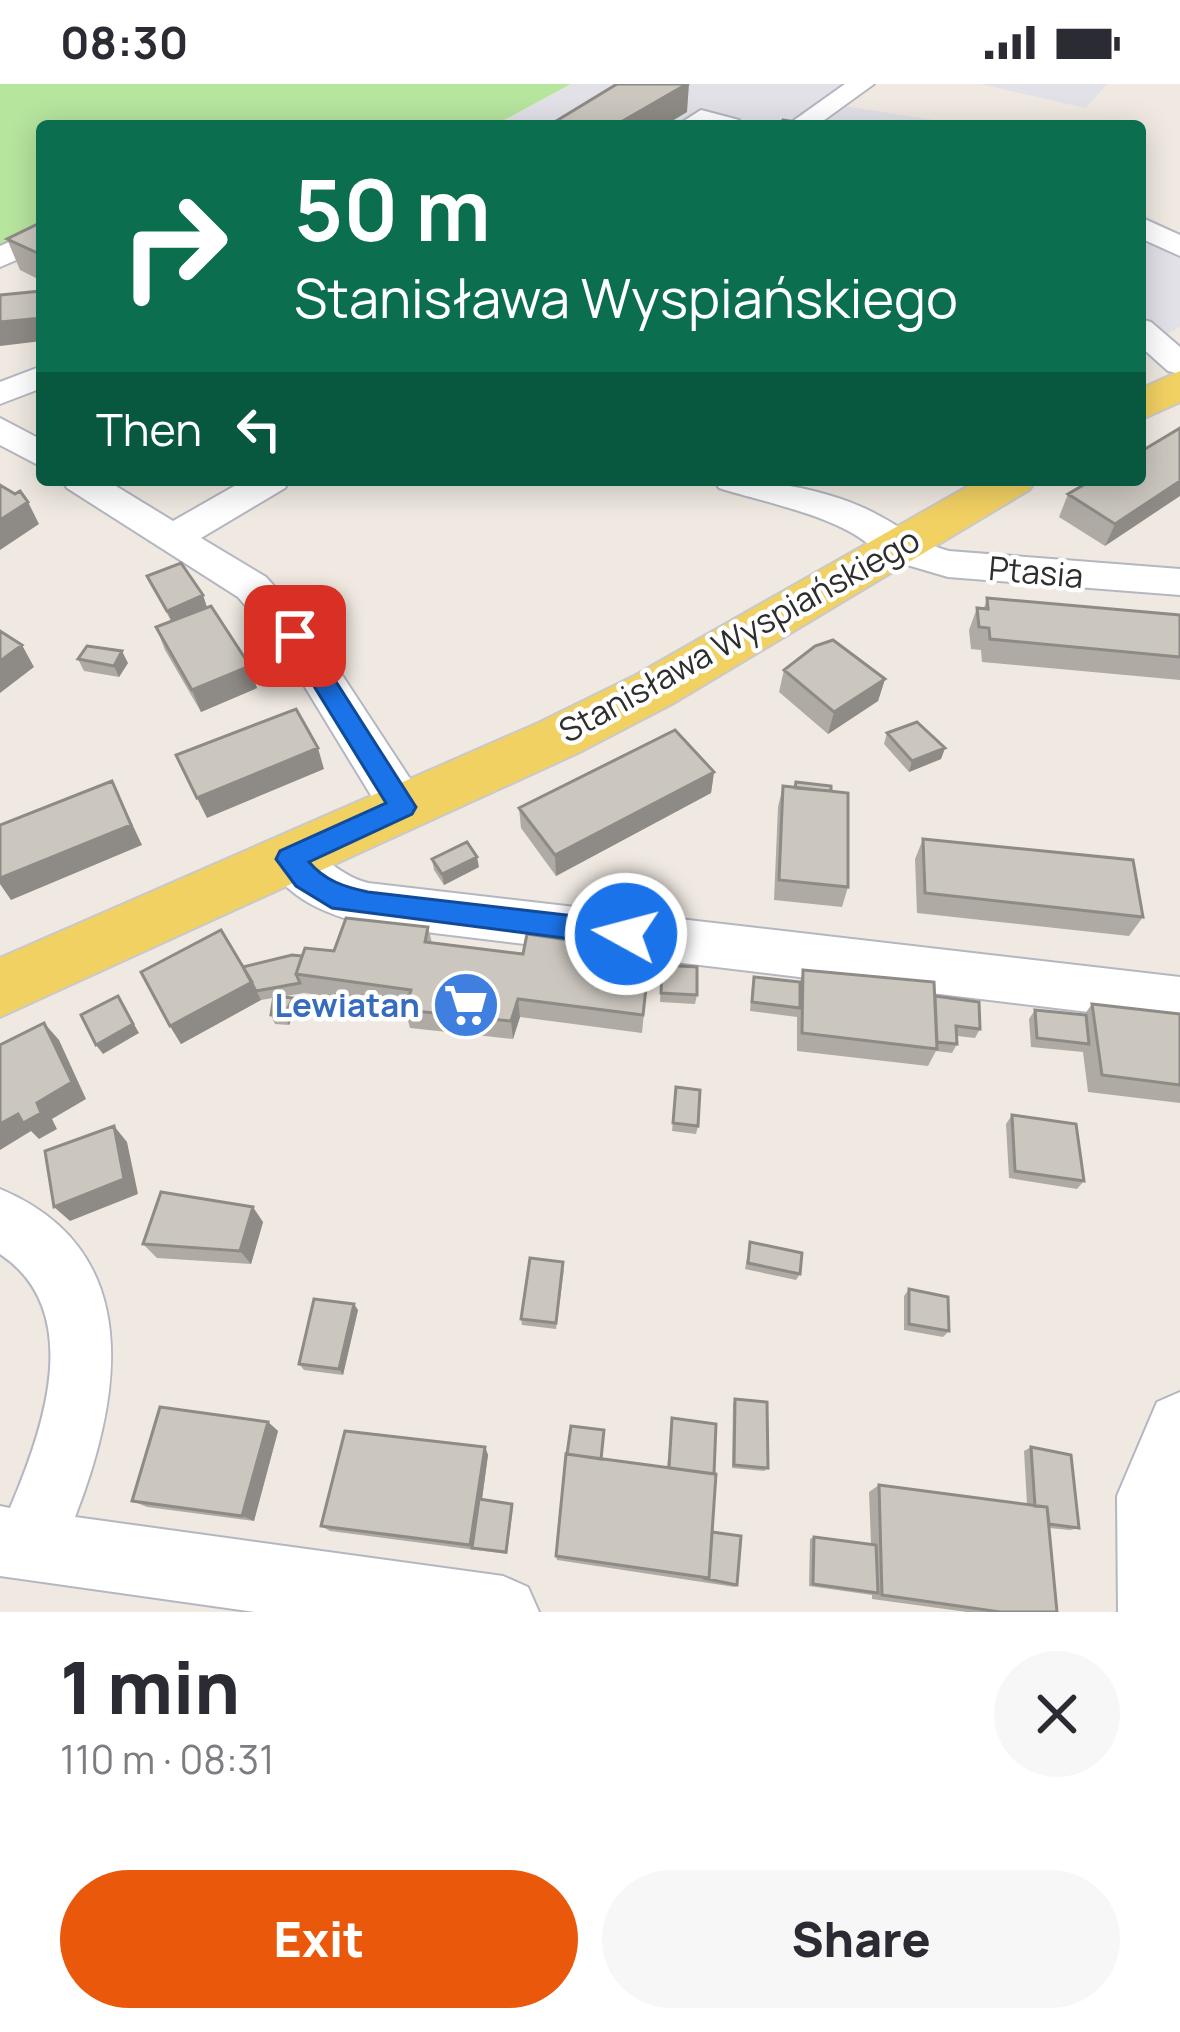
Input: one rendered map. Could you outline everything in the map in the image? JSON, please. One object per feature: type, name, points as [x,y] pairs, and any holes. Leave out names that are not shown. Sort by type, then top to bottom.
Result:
[{"type":"main road","points":[[1146,403],[1180,383]]},
{"type":"main road","name":"Stanisława Wyspiańskiego","points":[[0,988],[653,690],[1003,486]]},
{"type":"street","points":[[808,120],[862,84]]},
{"type":"street","points":[[1146,229],[1180,247]]},
{"type":"street","points":[[0,258],[36,240]]},
{"type":"street","points":[[1146,334],[1180,364]]},
{"type":"street","points":[[0,394],[36,379]]},
{"type":"street","points":[[3,435],[36,453]]},
{"type":"street","points":[[90,486],[253,587],[295,636],[403,807]]},
{"type":"street","points":[[176,536],[262,486]]},
{"type":"street","name":"Ptasia","points":[[752,486],[849,516],[897,547],[948,564],[1180,583]]},
{"type":"street","points":[[290,859],[306,878],[332,896],[368,904],[1180,1000]]},
{"type":"street","points":[[0,1220],[46,1250],[76,1304],[84,1372],[68,1451],[14,1543],[503,1612]]},
{"type":"street","points":[[1154,1612],[1151,1496],[1180,1425]]},
{"type":"shaded area","points":[[572,84],[872,84],[844,106],[934,120],[504,120]]},
{"type":"shaded area","points":[[980,84],[1107,84],[1086,108]]},
{"type":"shaded area","points":[[1146,216],[1180,233],[1180,327],[1150,343],[1146,341]]},
{"type":"green space","points":[[0,84],[571,84],[504,120],[36,120],[36,226],[0,246]]},
{"type":"building","points":[[617,84],[687,84],[624,120],[558,120]]},
{"type":"building","points":[[36,225],[36,252],[7,239]]},
{"type":"building","points":[[36,292],[36,319],[0,322],[0,295]]},
{"type":"building","points":[[1180,428],[1180,481],[1115,524],[1068,494],[1082,486],[1146,486],[1146,448]]},
{"type":"building","points":[[0,485],[15,494],[20,491],[28,502],[0,520]]},
{"type":"building","points":[[181,563],[203,595],[167,611],[147,576]]},
{"type":"building","points":[[987,598],[1180,615],[1180,657],[990,639],[989,628],[979,627],[977,608],[988,609]]},
{"type":"building","points":[[211,606],[250,666],[192,690],[156,627]]},
{"type":"building","points":[[0,631],[22,645],[0,661]]},
{"type":"building","points":[[833,640],[885,679],[834,712],[784,670],[815,646]]},
{"type":"building","points":[[87,646],[122,651],[114,666],[78,659]]},
{"type":"building","points":[[296,709],[318,748],[197,798],[176,755]]},
{"type":"building","points":[[917,722],[945,748],[912,761],[887,733]]},
{"type":"building","points":[[675,730],[714,772],[555,855],[519,808]]},
{"type":"building","points":[[112,781],[131,825],[0,878],[0,825]]},
{"type":"building","points":[[796,782],[831,786],[831,791],[795,788]]},
{"type":"building","points":[[783,786],[848,793],[848,887],[779,880]]},
{"type":"building","points":[[923,839],[1133,860],[1143,917],[925,893]]},
{"type":"building","points":[[467,842],[477,857],[442,874],[432,859]]},
{"type":"building","points":[[346,918],[428,927],[425,942],[523,954],[527,934],[650,952],[643,1015],[518,999],[511,1021],[405,1010],[411,990],[296,974],[305,948],[334,951]]},
{"type":"building","points":[[221,930],[252,982],[170,1026],[141,972]]},
{"type":"building","points":[[302,956],[296,974],[300,983],[256,991],[243,967]]},
{"type":"building","points":[[662,965],[697,967],[697,995],[661,993]]},
{"type":"building","points":[[803,970],[934,982],[937,1049],[802,1033]]},
{"type":"building","points":[[754,977],[800,982],[800,1008],[752,1002]]},
{"type":"building","points":[[118,996],[133,1024],[96,1045],[81,1015]]},
{"type":"building","points":[[274,996],[293,998],[284,1016],[271,1015]]},
{"type":"building","points":[[935,996],[979,1002],[980,1029],[956,1026],[957,1044],[937,1042]]},
{"type":"building","points":[[1092,1004],[1180,1014],[1180,1085],[1102,1075]]},
{"type":"building","points":[[1035,1010],[1086,1015],[1089,1044],[1037,1038]]},
{"type":"building","points":[[44,1023],[72,1082],[37,1103],[41,1113],[23,1123],[18,1114],[0,1124],[0,1045]]},
{"type":"building","points":[[676,1087],[700,1090],[698,1126],[673,1123]]},
{"type":"building","points":[[1012,1115],[1076,1124],[1084,1181],[1015,1171]]},
{"type":"building","points":[[114,1126],[124,1179],[54,1207],[45,1151]]},
{"type":"building","points":[[161,1192],[253,1207],[240,1251],[143,1244]]},
{"type":"building","points":[[750,1242],[802,1253],[800,1274],[748,1263]]},
{"type":"building","points":[[530,1258],[563,1262],[556,1323],[521,1319]]},
{"type":"building","points":[[909,1289],[948,1297],[949,1331],[909,1324]]},
{"type":"building","points":[[314,1299],[354,1304],[339,1369],[299,1364]]},
{"type":"building","points":[[735,1399],[767,1402],[768,1468],[734,1465]]},
{"type":"building","points":[[160,1407],[268,1422],[242,1516],[132,1501]]},
{"type":"building","points":[[672,1418],[716,1424],[714,1474],[669,1468]]},
{"type":"building","points":[[571,1426],[604,1430],[601,1459],[567,1454]]},
{"type":"building","points":[[345,1431],[485,1447],[470,1545],[321,1526]]},
{"type":"building","points":[[1031,1447],[1071,1455],[1079,1528],[1049,1524],[1047,1507],[1035,1506]]},
{"type":"building","points":[[566,1454],[716,1474],[709,1578],[556,1556]]},
{"type":"building","points":[[879,1485],[1047,1507],[1057,1612],[1000,1612],[882,1595]]},
{"type":"building","points":[[479,1499],[512,1504],[506,1552],[472,1548]]},
{"type":"building","points":[[712,1532],[741,1536],[737,1585],[707,1579]]},
{"type":"building","points":[[814,1537],[876,1545],[878,1593],[813,1584]]},
{"type":"place","name":"Lewiatan","points":[[466,1005]]},
{"type":"route","points":[[295,636],[403,807],[290,859],[306,878],[332,896],[368,904],[626,934]]}]
